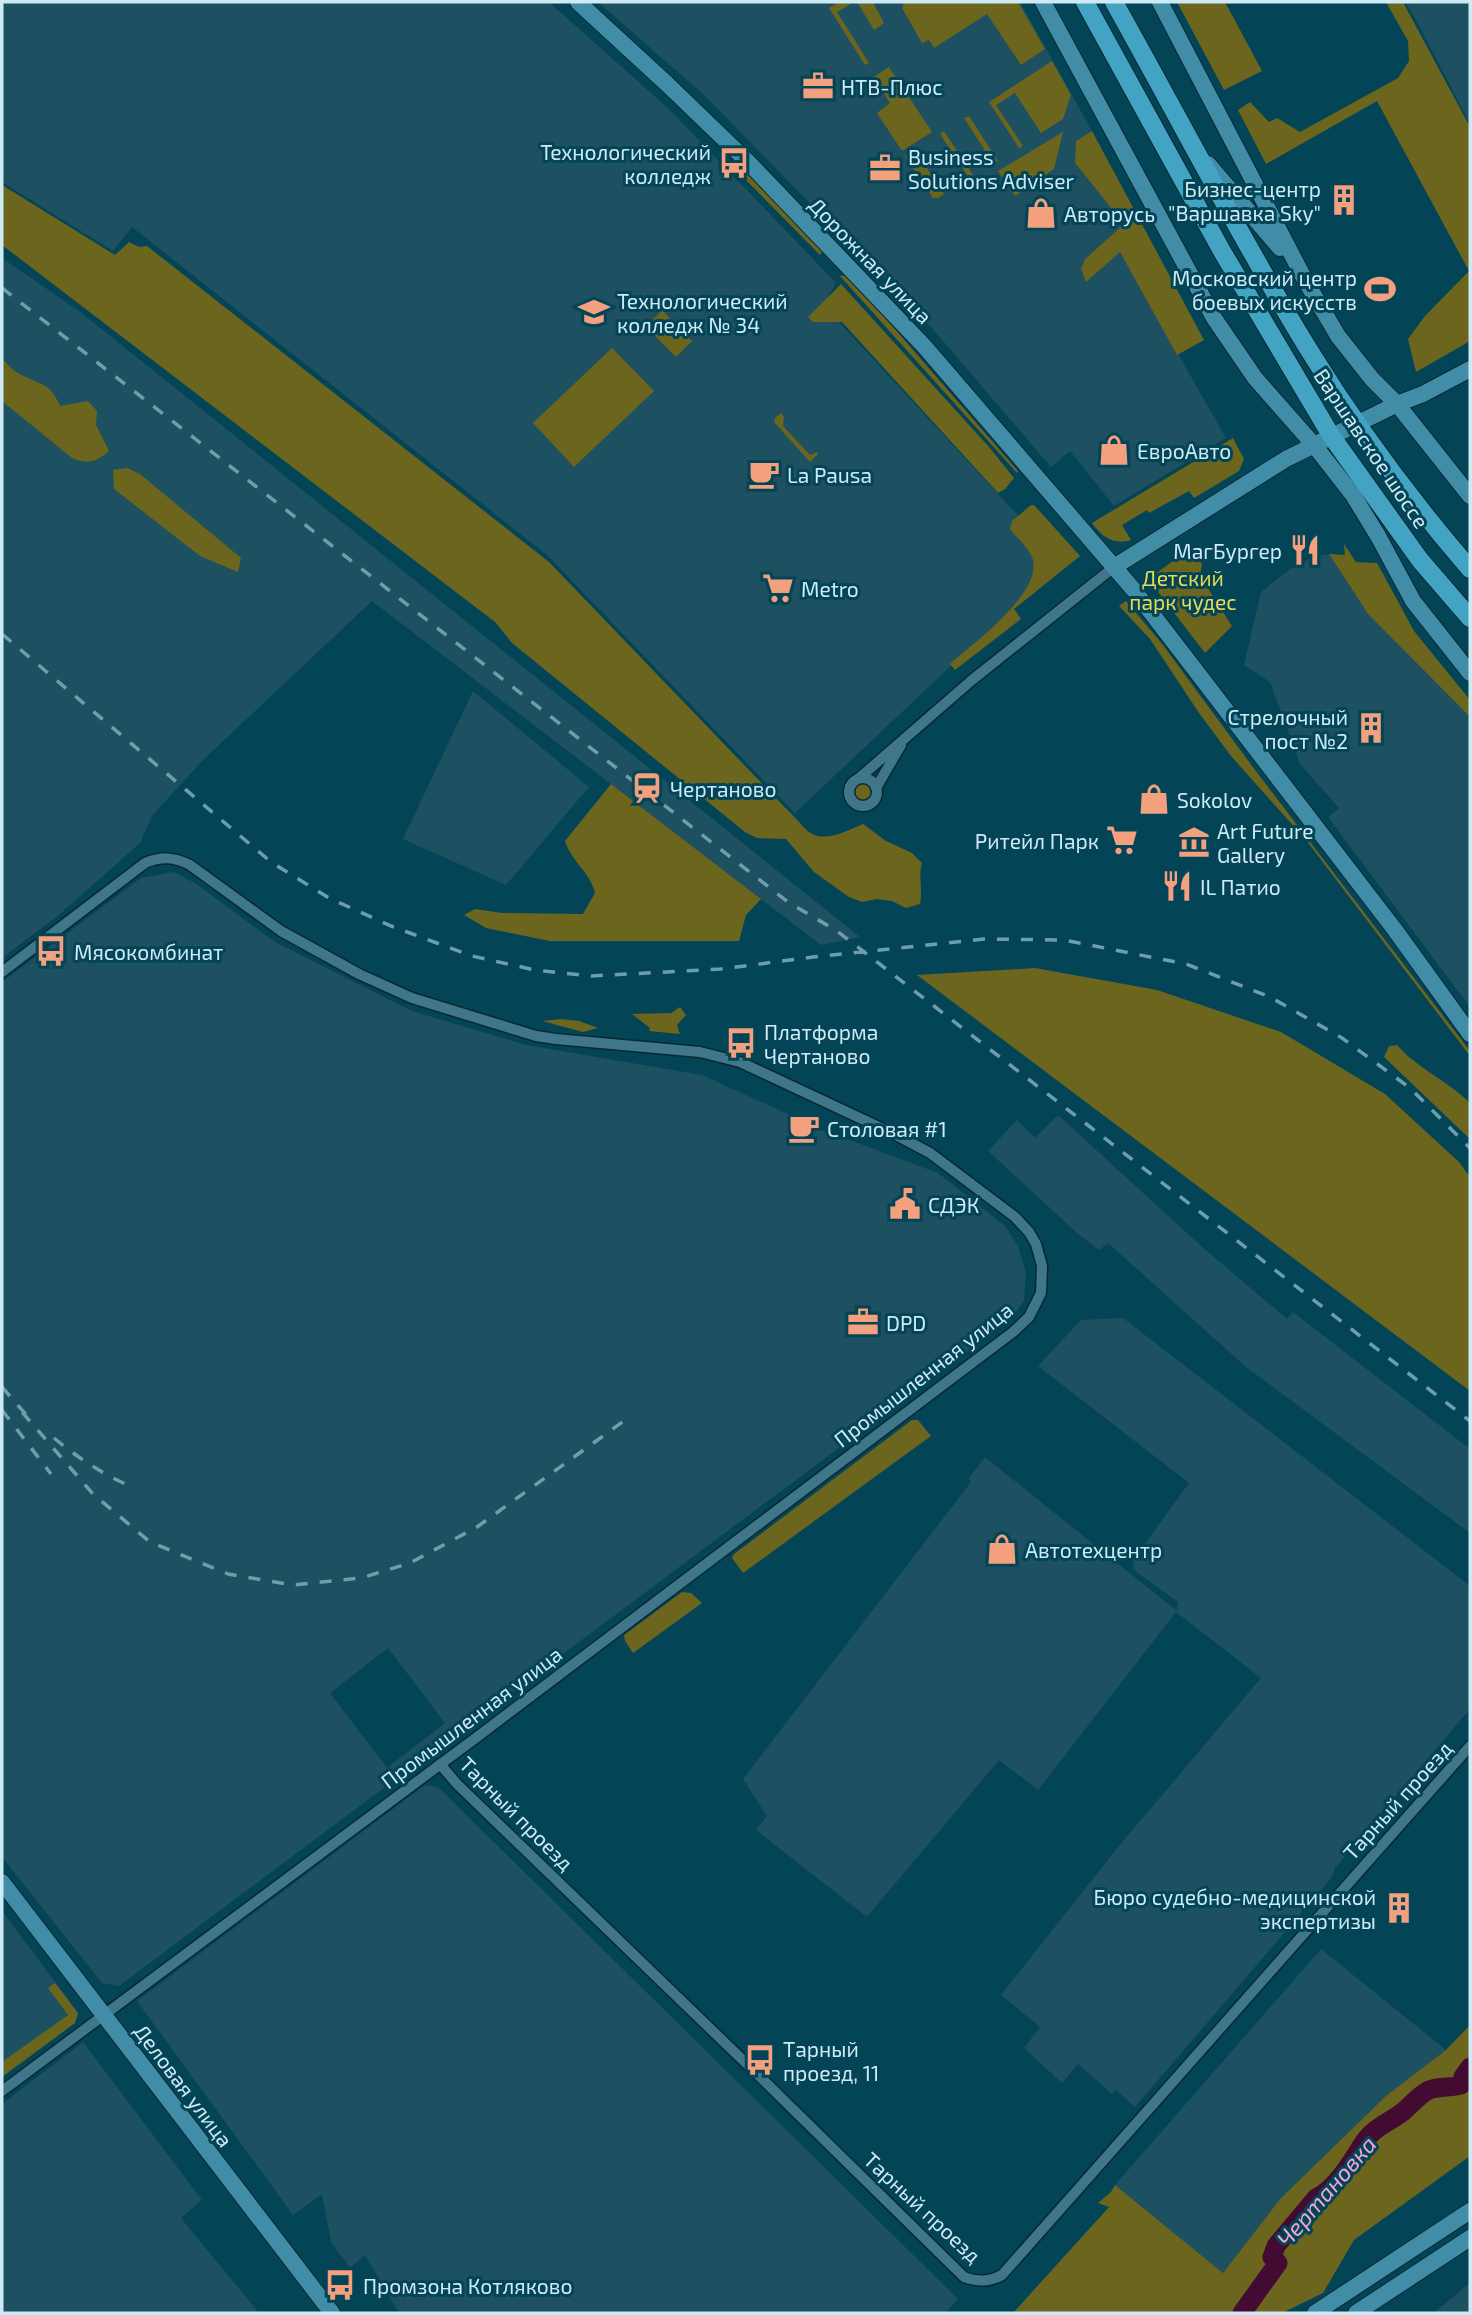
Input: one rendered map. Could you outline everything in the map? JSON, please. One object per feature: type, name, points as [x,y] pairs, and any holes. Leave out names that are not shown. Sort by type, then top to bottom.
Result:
[{"type":"main road","name":"Дорожная улица","points":[[578,2],[667,84],[841,257],[914,335],[1114,567],[1395,930],[1470,1034]]},
{"type":"main road","points":[[1045,2],[1214,318],[1255,378],[1314,445],[1353,495],[1385,547],[1413,601],[1470,673]]},
{"type":"main road","name":"Варшавское шоссе","points":[[1085,2],[1223,253],[1332,437],[1420,559],[1470,618]]},
{"type":"main road","name":"Варшавское шоссе","points":[[1114,2],[1310,352],[1358,424],[1470,569]]},
{"type":"main road","points":[[1160,2],[1305,280],[1338,336],[1372,379],[1397,404],[1470,496]]},
{"type":"main road","points":[[1200,155],[1262,225],[1305,280]]},
{"type":"main road","points":[[1114,567],[1286,459],[1470,369]]},
{"type":"main road","name":"Деловая улица","points":[[2,1882],[331,2313]]},
{"type":"main road","points":[[1315,2313],[1470,2211]]},
{"type":"main road","points":[[1356,2313],[1470,2238]]},
{"type":"street","points":[[906,736],[876,788],[873,801],[866,805],[857,804],[849,793],[851,785],[906,736],[972,680],[1114,567]]},
{"type":"street","points":[[858,779],[871,780],[876,788]]},
{"type":"street","name":"Промышленная улица","points":[[2,972],[145,863],[167,858],[190,865],[281,931],[359,974],[412,998],[536,1036],[700,1052],[740,1062],[896,1135],[930,1153],[1015,1217],[1029,1232],[1039,1255],[1042,1277],[1041,1293],[1029,1317],[1013,1332],[2,2091]]},
{"type":"street","name":"Тарный проезд","points":[[440,1764],[457,1784],[964,2277],[977,2281],[993,2280],[1002,2275],[1470,1746]]},
{"type":"shaded area","points":[[2,2],[549,2],[671,111],[836,283],[823,305],[1037,536],[1039,583],[795,813],[547,555],[132,227],[113,251],[2,182]]},
{"type":"shaded area","points":[[598,2],[1020,2],[1092,131],[1076,141],[1075,163],[1124,224],[1085,259],[1085,281],[1120,252],[1226,438],[1114,506],[1070,451],[1051,467],[932,328],[703,94]]},
{"type":"shaded area","points":[[1405,2],[1470,2],[1470,124],[1416,20]]},
{"type":"shaded area","points":[[2,258],[79,311],[860,937],[821,945],[372,601],[203,760],[152,816],[140,843],[60,914],[2,958]]},
{"type":"shaded area","points":[[1329,554],[1368,614],[1470,717],[1470,1007],[1328,817],[1339,808],[1300,764],[1270,682],[1244,665],[1261,592],[1290,569],[1315,556]]},
{"type":"shaded area","points":[[473,691],[589,787],[506,885],[403,839]]},
{"type":"shaded area","points":[[174,872],[195,883],[275,942],[412,1011],[526,1045],[702,1075],[823,1130],[938,1173],[1005,1226],[1018,1246],[1026,1273],[1024,1301],[1011,1319],[119,1986],[102,1983],[2,1857],[2,982],[141,878]],"holes":[[[388,1648],[445,1723],[387,1768],[330,1693]]]},
{"type":"shaded area","points":[[1058,1115],[1201,1246],[1287,1319],[1293,1312],[1470,1449],[1470,1533],[1246,1367],[1108,1243],[1099,1250],[988,1151],[1017,1120],[1035,1138]]},
{"type":"shaded area","points":[[1123,1318],[1470,1586],[1470,1709],[1335,1868],[1332,1877],[1135,2107],[1116,2090],[1112,2094],[1078,2064],[1062,2083],[1024,2048],[1040,2027],[1001,1995],[1119,1846],[1261,1678],[1176,1612],[1038,1790],[999,1760],[867,1917],[756,1830],[767,1816],[743,1779],[971,1482],[969,1478],[985,1457],[1177,1611],[1178,1602],[1135,1571],[1133,1560],[1189,1483],[1038,1366],[1081,1320]]},
{"type":"shaded area","points":[[425,1785],[438,1787],[958,2299],[945,2313],[399,2313],[365,2255],[350,2268],[331,2242],[322,2194],[293,2215],[137,2001]]},
{"type":"shaded area","points":[[2,1911],[71,2003],[74,2012],[2,2071]]},
{"type":"shaded area","points":[[1321,1949],[1446,2050],[1386,2097],[1280,2199],[1223,2273],[1115,2185]]},
{"type":"shaded area","points":[[83,2042],[202,2200],[181,2218],[259,2313],[2,2313],[2,2104]]},
{"type":"shaded area","points":[[1470,2283],[1470,2313],[1433,2313],[1437,2310]]},
{"type":"green space","points":[[839,2],[854,2],[837,12],[869,63],[865,65],[829,8]]},
{"type":"green space","points":[[857,2],[873,2],[884,23],[874,30]]},
{"type":"green space","points":[[904,2],[1018,2],[1045,49],[1021,65],[987,14],[934,48],[929,40],[922,43],[902,8]]},
{"type":"green space","points":[[1177,2],[1225,2],[1262,71],[1224,90]]},
{"type":"green space","points":[[1386,2],[1403,2],[1470,127],[1470,341],[1416,372],[1408,339],[1425,316],[1469,271],[1377,101],[1266,164],[1238,110],[1250,102],[1269,122],[1277,118],[1300,132],[1398,78],[1409,61],[1408,41]]},
{"type":"green space","points":[[1052,61],[1071,95],[1063,119],[1041,133],[1015,93],[996,105],[1023,146],[1019,148],[989,102]]},
{"type":"green space","points":[[889,67],[932,132],[902,151],[877,113],[890,103],[883,92],[876,96],[866,82]]},
{"type":"green space","points":[[969,116],[998,161],[993,163],[964,118]]},
{"type":"green space","points":[[944,131],[973,175],[969,178],[940,134]]},
{"type":"green space","points":[[1092,131],[1204,340],[1177,355],[1120,252],[1086,282],[1081,269],[1085,259],[1124,224],[1075,163],[1076,141]]},
{"type":"green space","points":[[1063,132],[1054,169],[1015,196],[998,171]]},
{"type":"green space","points":[[915,150],[944,194],[938,198],[933,198],[905,156]]},
{"type":"green space","points":[[746,172],[823,250],[820,255],[743,177]]},
{"type":"green space","points":[[2,185],[115,255],[129,242],[139,247],[147,246],[549,562],[807,830],[822,837],[863,824],[886,841],[912,853],[922,863],[920,904],[906,908],[892,901],[877,899],[862,902],[849,897],[814,872],[786,839],[757,838],[745,832],[512,643],[495,622],[2,245]]},
{"type":"green space","points":[[848,275],[1018,471],[1017,473],[840,276]]},
{"type":"green space","points":[[841,284],[1014,478],[1005,489],[998,493],[842,322],[813,322],[808,317]]},
{"type":"green space","points":[[662,310],[692,341],[676,357],[646,327]]},
{"type":"green space","points":[[612,348],[654,391],[574,467],[533,423]]},
{"type":"green space","points":[[2,358],[15,371],[48,388],[60,406],[88,401],[97,411],[96,425],[109,451],[92,461],[72,458],[2,401]]},
{"type":"green space","points":[[781,413],[784,417],[783,426],[810,455],[817,452],[810,462],[774,422]]},
{"type":"green space","points":[[1233,438],[1244,459],[1239,471],[1194,498],[1189,491],[1122,525],[1131,540],[1108,539],[1092,523]]},
{"type":"green space","points":[[127,468],[140,474],[241,558],[238,572],[200,556],[114,489],[113,470]]},
{"type":"green space","points":[[1034,505],[1080,556],[1014,609],[1021,619],[955,670],[950,664],[1003,617],[1027,588],[1033,573],[1033,560],[1010,529],[1012,521]]},
{"type":"green space","points":[[1344,544],[1356,562],[1377,563],[1414,631],[1470,700],[1470,717],[1368,614],[1329,554],[1345,555]]},
{"type":"green space","name":"Детский парк чудес","points":[[1194,546],[1202,564],[1200,576],[1232,626],[1205,653],[1148,579]]},
{"type":"green space","points":[[1126,601],[1163,645],[1470,1051],[1470,1056],[1306,840],[1231,756],[1150,639],[1119,606]]},
{"type":"green space","points":[[863,783],[869,786],[872,792],[869,798],[863,801],[857,798],[854,792],[857,786]]},
{"type":"green space","points":[[611,784],[761,899],[746,915],[739,941],[550,941],[486,928],[464,915],[475,909],[502,913],[583,914],[595,893],[565,841]]},
{"type":"green space","points":[[1035,968],[1157,990],[1281,1032],[1385,1094],[1459,1162],[1470,1177],[1470,1391],[917,975]]},
{"type":"green space","points":[[680,1007],[686,1015],[677,1025],[680,1034],[649,1031],[650,1028],[632,1014],[671,1013]]},
{"type":"green space","points":[[542,1021],[579,1021],[598,1028],[583,1032]]},
{"type":"green space","points":[[1397,1045],[1470,1103],[1470,1139],[1384,1057],[1389,1046]]},
{"type":"green space","points":[[912,1420],[918,1420],[931,1436],[743,1573],[732,1558],[734,1554]]},
{"type":"green space","points":[[682,1592],[691,1593],[702,1603],[633,1653],[624,1635]]},
{"type":"green space","points":[[55,1983],[78,2013],[75,2023],[2,2077],[2,2062],[68,2015],[48,1988]]},
{"type":"green space","points":[[1470,2025],[1470,2156],[1354,2240],[1323,2293],[1282,2313],[1013,2313],[1109,2207],[1098,2203],[1115,2185],[1223,2273],[1280,2199],[1386,2096],[1446,2050]]},
{"type":"waterway","name":"Чертановка","points":[[1242,2313],[1278,2263],[1272,2257],[1276,2246],[1316,2198],[1336,2182],[1366,2139],[1425,2092],[1461,2085],[1470,2067]]},
{"type":"railway","points":[[2,288],[788,902],[837,931],[1470,1421]]},
{"type":"railway","points":[[2,634],[271,862],[329,898],[391,926],[472,956],[535,970],[591,976],[721,969],[984,939],[1064,940],[1186,964],[1270,997],[1342,1038],[1410,1088],[1470,1148]]},
{"type":"railway","points":[[2,1387],[29,1418]]},
{"type":"railway","points":[[2,1410],[51,1474]]},
{"type":"railway","points":[[22,1412],[93,1494],[150,1542],[228,1574],[293,1585],[361,1578],[410,1563],[477,1527],[628,1418]]},
{"type":"railway","points":[[54,1438],[90,1465],[130,1486]]},
{"type":"place","name":"НТВ-Плюс","points":[[818,86]]},
{"type":"place","name":"Технологический колледж","points":[[734,163]]},
{"type":"place","name":"Business Solutions Adviser","points":[[885,168]]},
{"type":"place","name":"Бизнес-центр \"Варшавка Sky\"","points":[[1344,200]]},
{"type":"place","name":"Авторусь","points":[[1041,213]]},
{"type":"place","name":"Московский центр боевых искусств","points":[[1380,289]]},
{"type":"place","name":"Технологический колледж № 34","points":[[594,312]]},
{"type":"place","name":"ЕвроАвто","points":[[1114,450]]},
{"type":"place","name":"La Pausa","points":[[764,474]]},
{"type":"place","name":"МагБургер","points":[[1305,550]]},
{"type":"place","name":"Metro","points":[[778,588]]},
{"type":"place","name":"Стрелочный пост №2","points":[[1371,728]]},
{"type":"place","name":"Чертаново","points":[[647,788]]},
{"type":"place","name":"Sokolov","points":[[1154,799]]},
{"type":"place","name":"Ритейл Парк","points":[[1122,840]]},
{"type":"place","name":"Art Future Gallery","points":[[1194,842]]},
{"type":"place","name":"IL Патио","points":[[1177,886]]},
{"type":"place","name":"Мясокомбинат","points":[[51,951]]},
{"type":"place","name":"Платформа Чертаново","points":[[741,1043]]},
{"type":"place","name":"Столовая #1","points":[[804,1128]]},
{"type":"place","name":"СДЭК","points":[[905,1204]]},
{"type":"place","name":"DPD","points":[[863,1322]]},
{"type":"place","name":"Автотехцентр","points":[[1002,1549]]},
{"type":"place","name":"Бюро судебно-медицинской экспертизы","points":[[1399,1908]]},
{"type":"place","name":"Тарный проезд, 11","points":[[760,2060]]},
{"type":"place","name":"Промзона Котляково","points":[[340,2285]]}]
